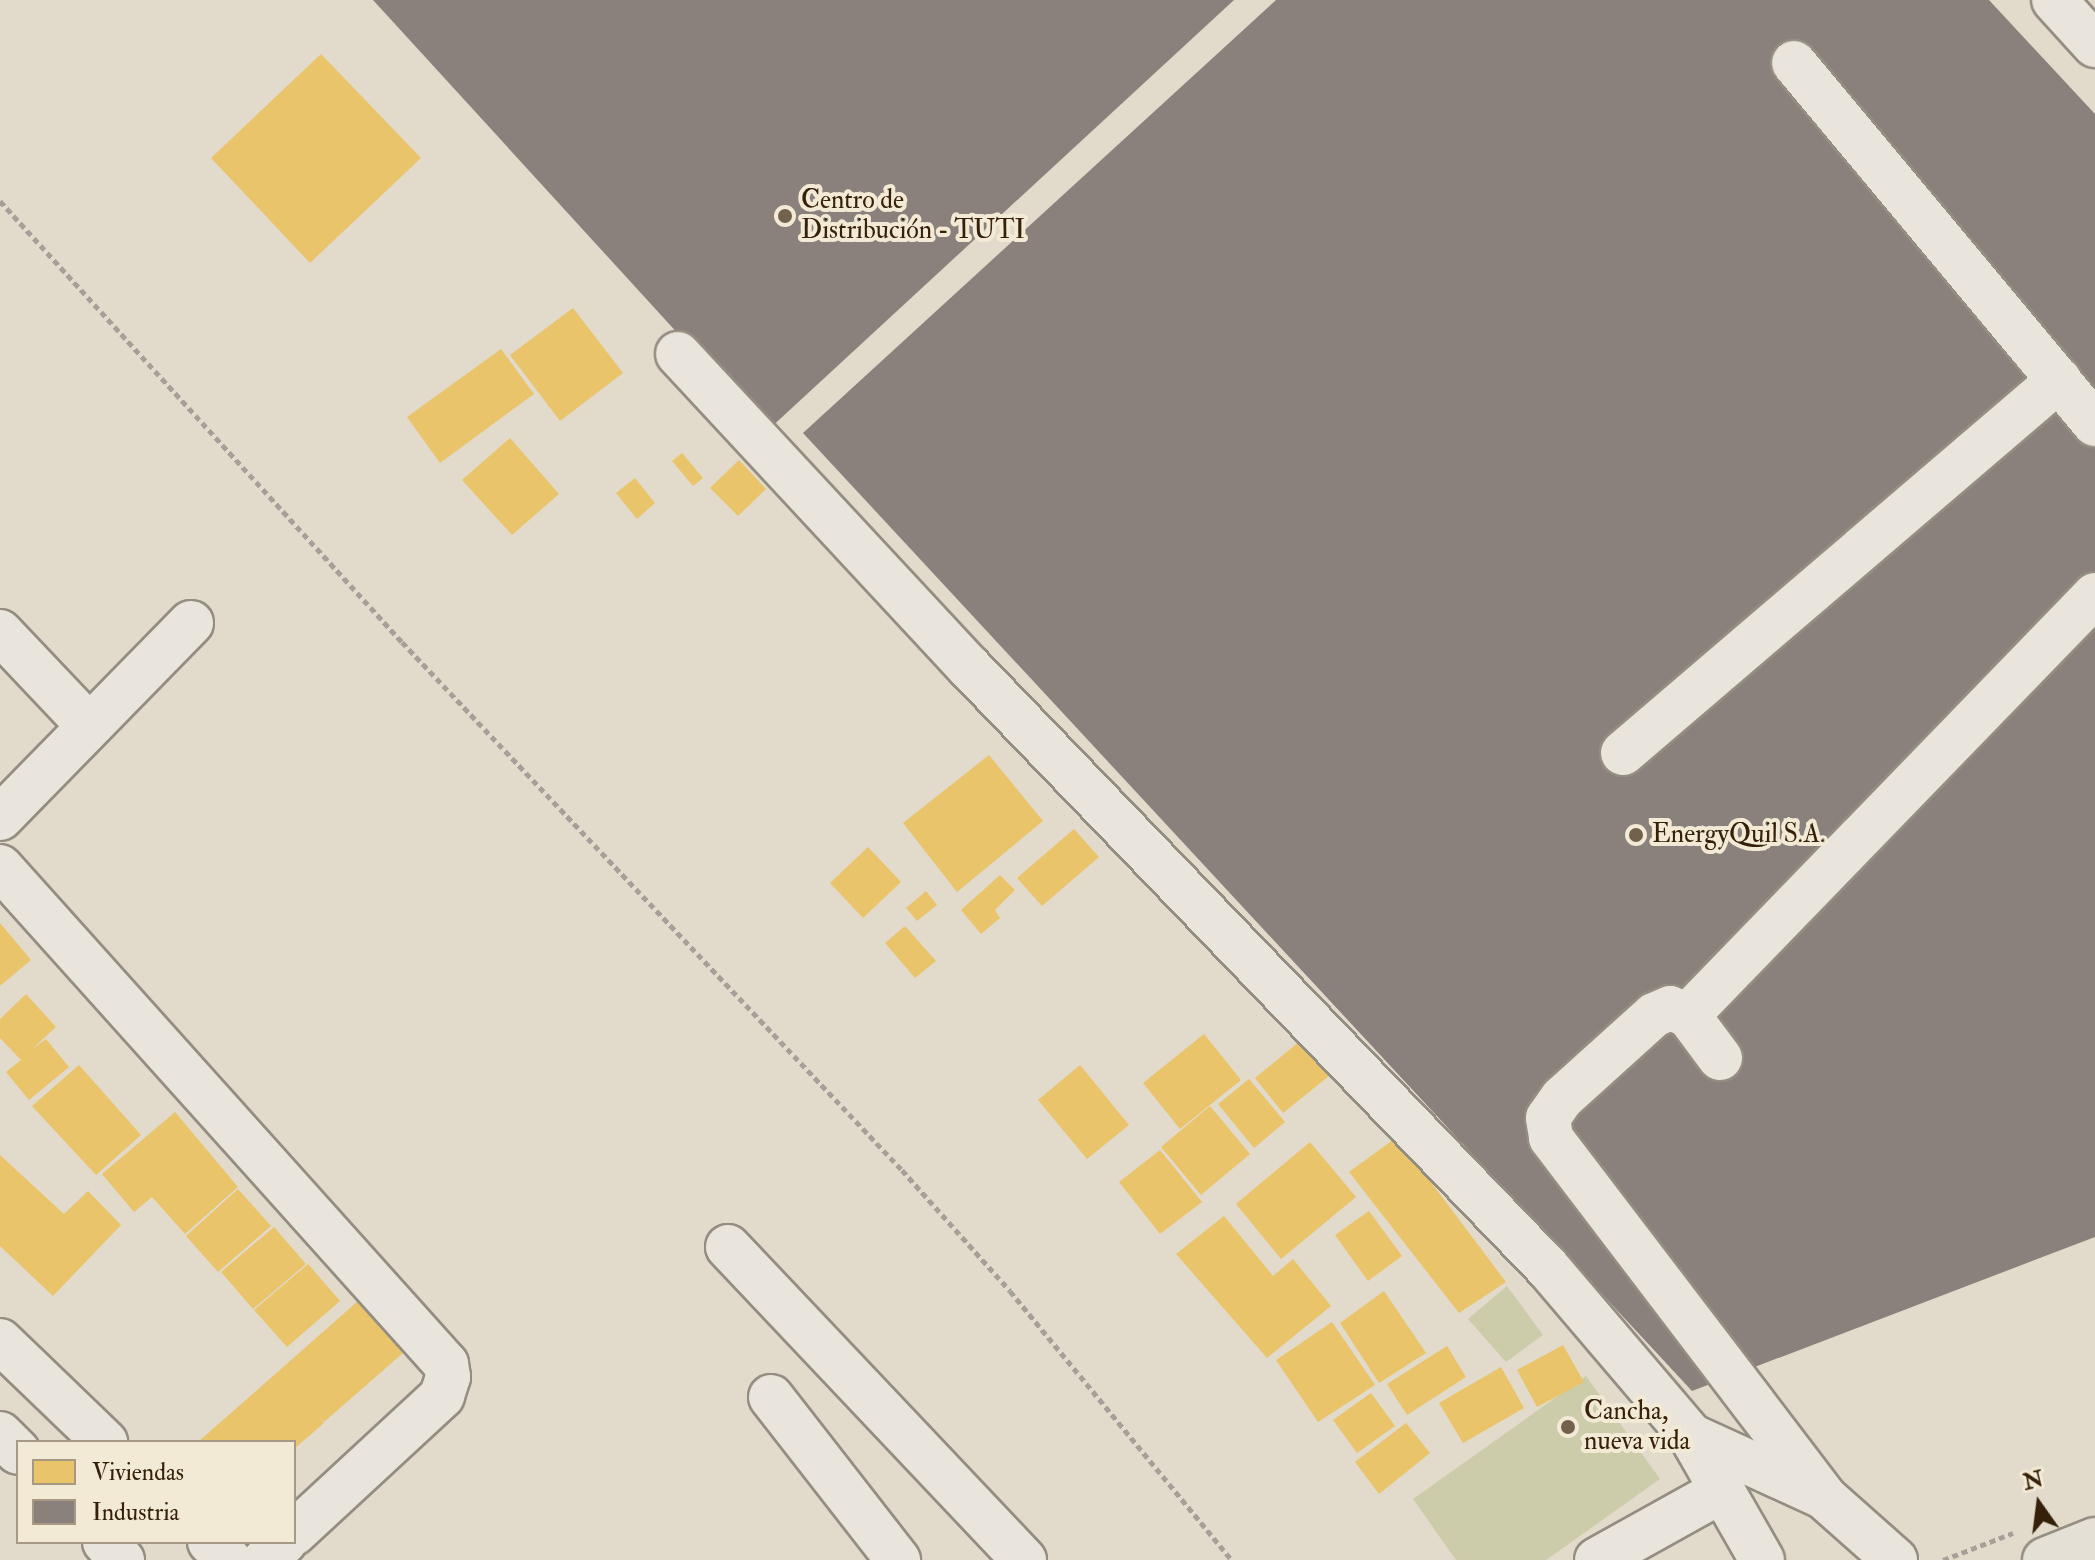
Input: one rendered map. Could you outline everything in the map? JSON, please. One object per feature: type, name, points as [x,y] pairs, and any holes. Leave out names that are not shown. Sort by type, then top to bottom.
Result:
[{"type":"highway","points":[[2045,1560],[2095,1540]]},
{"type":"street","points":[[2054,0],[2095,45]]},
{"type":"street","points":[[1794,63],[2095,424]]},
{"type":"street","points":[[678,354],[969,667],[1548,1268],[1691,1436],[1762,1560]]},
{"type":"street","points":[[1623,753],[2059,380]]},
{"type":"street","points":[[1688,1015],[2095,595]]},
{"type":"street","points":[[0,818],[191,623]]},
{"type":"street","points":[[0,632],[89,726]]},
{"type":"street","points":[[0,867],[446,1364],[448,1377],[442,1396],[296,1531]]},
{"type":"street","points":[[1720,1058],[1688,1015],[1670,1008],[1654,1015],[1562,1098],[1548,1118],[1551,1138],[1824,1497],[1895,1560]]},
{"type":"street","points":[[728,1247],[1024,1560]]},
{"type":"street","points":[[0,1341],[103,1440]]},
{"type":"street","points":[[771,1397],[898,1560]]},
{"type":"street","points":[[0,1434],[16,1450]]},
{"type":"street","points":[[1691,1436],[1824,1497]]},
{"type":"street","points":[[1597,1560],[1721,1491]]},
{"type":"street","points":[[107,1544],[122,1560]]},
{"type":"street","points":[[212,1544],[229,1560]]},
{"type":"street","points":[[265,1560],[282,1544]]},
{"type":"path","points":[[0,201],[402,642],[902,1170],[1010,1291],[1232,1560]]},
{"type":"green space","points":[[1507,1286],[1543,1335],[1506,1362],[1468,1319]]},
{"type":"green space","name":"Cancha, nueva vida","points":[[1586,1376],[1660,1479],[1546,1560],[1456,1560],[1413,1499]]},
{"type":"building: Viviendas","points":[[321,54],[421,158],[310,263],[211,158]]},
{"type":"building: Viviendas","points":[[573,308],[623,373],[560,421],[510,355]]},
{"type":"building: Viviendas","points":[[501,349],[534,394],[440,463],[407,417]]},
{"type":"building: Viviendas","points":[[510,438],[559,494],[512,535],[462,480]]},
{"type":"building: Viviendas","points":[[682,453],[703,478],[693,486],[672,461]]},
{"type":"building: Viviendas","points":[[739,460],[766,489],[738,516],[710,488]]},
{"type":"building: Viviendas","points":[[635,478],[655,503],[637,519],[616,493]]},
{"type":"building: Viviendas","points":[[989,755],[1043,821],[957,892],[903,823]]},
{"type":"building: Viviendas","points":[[1074,829],[1099,857],[1042,906],[1017,878]]},
{"type":"building: Viviendas","points":[[868,847],[901,882],[863,918],[830,883]]},
{"type":"building: Viviendas","points":[[1000,875],[1015,890],[995,910],[1000,918],[981,934],[961,910]]},
{"type":"building: Viviendas","points":[[926,891],[937,905],[917,921],[906,908]]},
{"type":"building: Viviendas","points":[[0,923],[31,960],[0,986]]},
{"type":"building: Viviendas","points":[[905,926],[936,961],[915,978],[885,943]]},
{"type":"building: Viviendas","points":[[26,994],[56,1027],[31,1050],[46,1039],[69,1067],[29,1100],[6,1072],[21,1060],[0,1038],[0,1019]]},
{"type":"building: Viviendas","points":[[1204,1034],[1241,1080],[1180,1129],[1143,1083]]},
{"type":"building: Viviendas","points":[[1300,1041],[1329,1076],[1283,1113],[1255,1078]]},
{"type":"building: Viviendas","points":[[79,1065],[141,1135],[96,1175],[32,1106]]},
{"type":"building: Viviendas","points":[[1080,1065],[1129,1125],[1087,1159],[1038,1100]]},
{"type":"building: Viviendas","points":[[1249,1079],[1285,1122],[1254,1148],[1218,1104]]},
{"type":"building: Viviendas","points":[[1210,1106],[1250,1154],[1201,1195],[1161,1147]]},
{"type":"building: Viviendas","points":[[175,1112],[238,1187],[185,1234],[152,1197],[134,1212],[102,1174]]},
{"type":"building: Viviendas","points":[[1397,1137],[1506,1282],[1459,1313],[1349,1172]]},
{"type":"building: Viviendas","points":[[1310,1142],[1356,1197],[1281,1259],[1236,1204]]},
{"type":"building: Viviendas","points":[[1160,1150],[1202,1202],[1160,1234],[1119,1182]]},
{"type":"building: Viviendas","points":[[0,1155],[64,1214],[88,1191],[121,1225],[53,1296],[0,1246]]},
{"type":"building: Viviendas","points":[[238,1189],[271,1226],[218,1272],[186,1236]]},
{"type":"building: Viviendas","points":[[1369,1211],[1402,1256],[1368,1281],[1335,1235]]},
{"type":"building: Viviendas","points":[[1224,1216],[1273,1276],[1293,1259],[1331,1306],[1267,1358],[1176,1254]]},
{"type":"building: Viviendas","points":[[274,1227],[306,1264],[253,1309],[221,1272]]},
{"type":"building: Viviendas","points":[[308,1264],[340,1301],[287,1347],[254,1310]]},
{"type":"building: Viviendas","points":[[1384,1291],[1426,1353],[1379,1383],[1340,1323]]},
{"type":"building: Viviendas","points":[[358,1301],[403,1353],[324,1422],[316,1413],[324,1423],[296,1447],[296,1440],[200,1440]]},
{"type":"building: Viviendas","points":[[1332,1322],[1375,1385],[1318,1422],[1276,1360]]},
{"type":"building: Viviendas","points":[[1563,1345],[1584,1382],[1537,1407],[1517,1370]]},
{"type":"building: Viviendas","points":[[1447,1346],[1466,1377],[1407,1415],[1387,1384]]},
{"type":"building: Viviendas","points":[[1501,1367],[1524,1408],[1463,1443],[1439,1403]]},
{"type":"building: Viviendas","points":[[1371,1393],[1395,1426],[1357,1453],[1333,1420]]},
{"type":"building: Viviendas","points":[[1406,1423],[1430,1453],[1379,1494],[1355,1462]]},
{"type":"building: Industria","name":"Centro de Distribución - TUTI","points":[[373,0],[1234,0],[767,431]]},
{"type":"building: Industria","name":"EnergyQuil S.A.","points":[[1276,0],[1989,0],[2095,114],[2095,1237],[1692,1391],[803,433]]},
{"type":"place","name":"Centro de Distribución - TUTI","points":[[785,216]]},
{"type":"place","name":"EnergyQuil S.A.","points":[[1636,835]]},
{"type":"place","name":"Cancha, nueva vida","points":[[1568,1427]]}]
